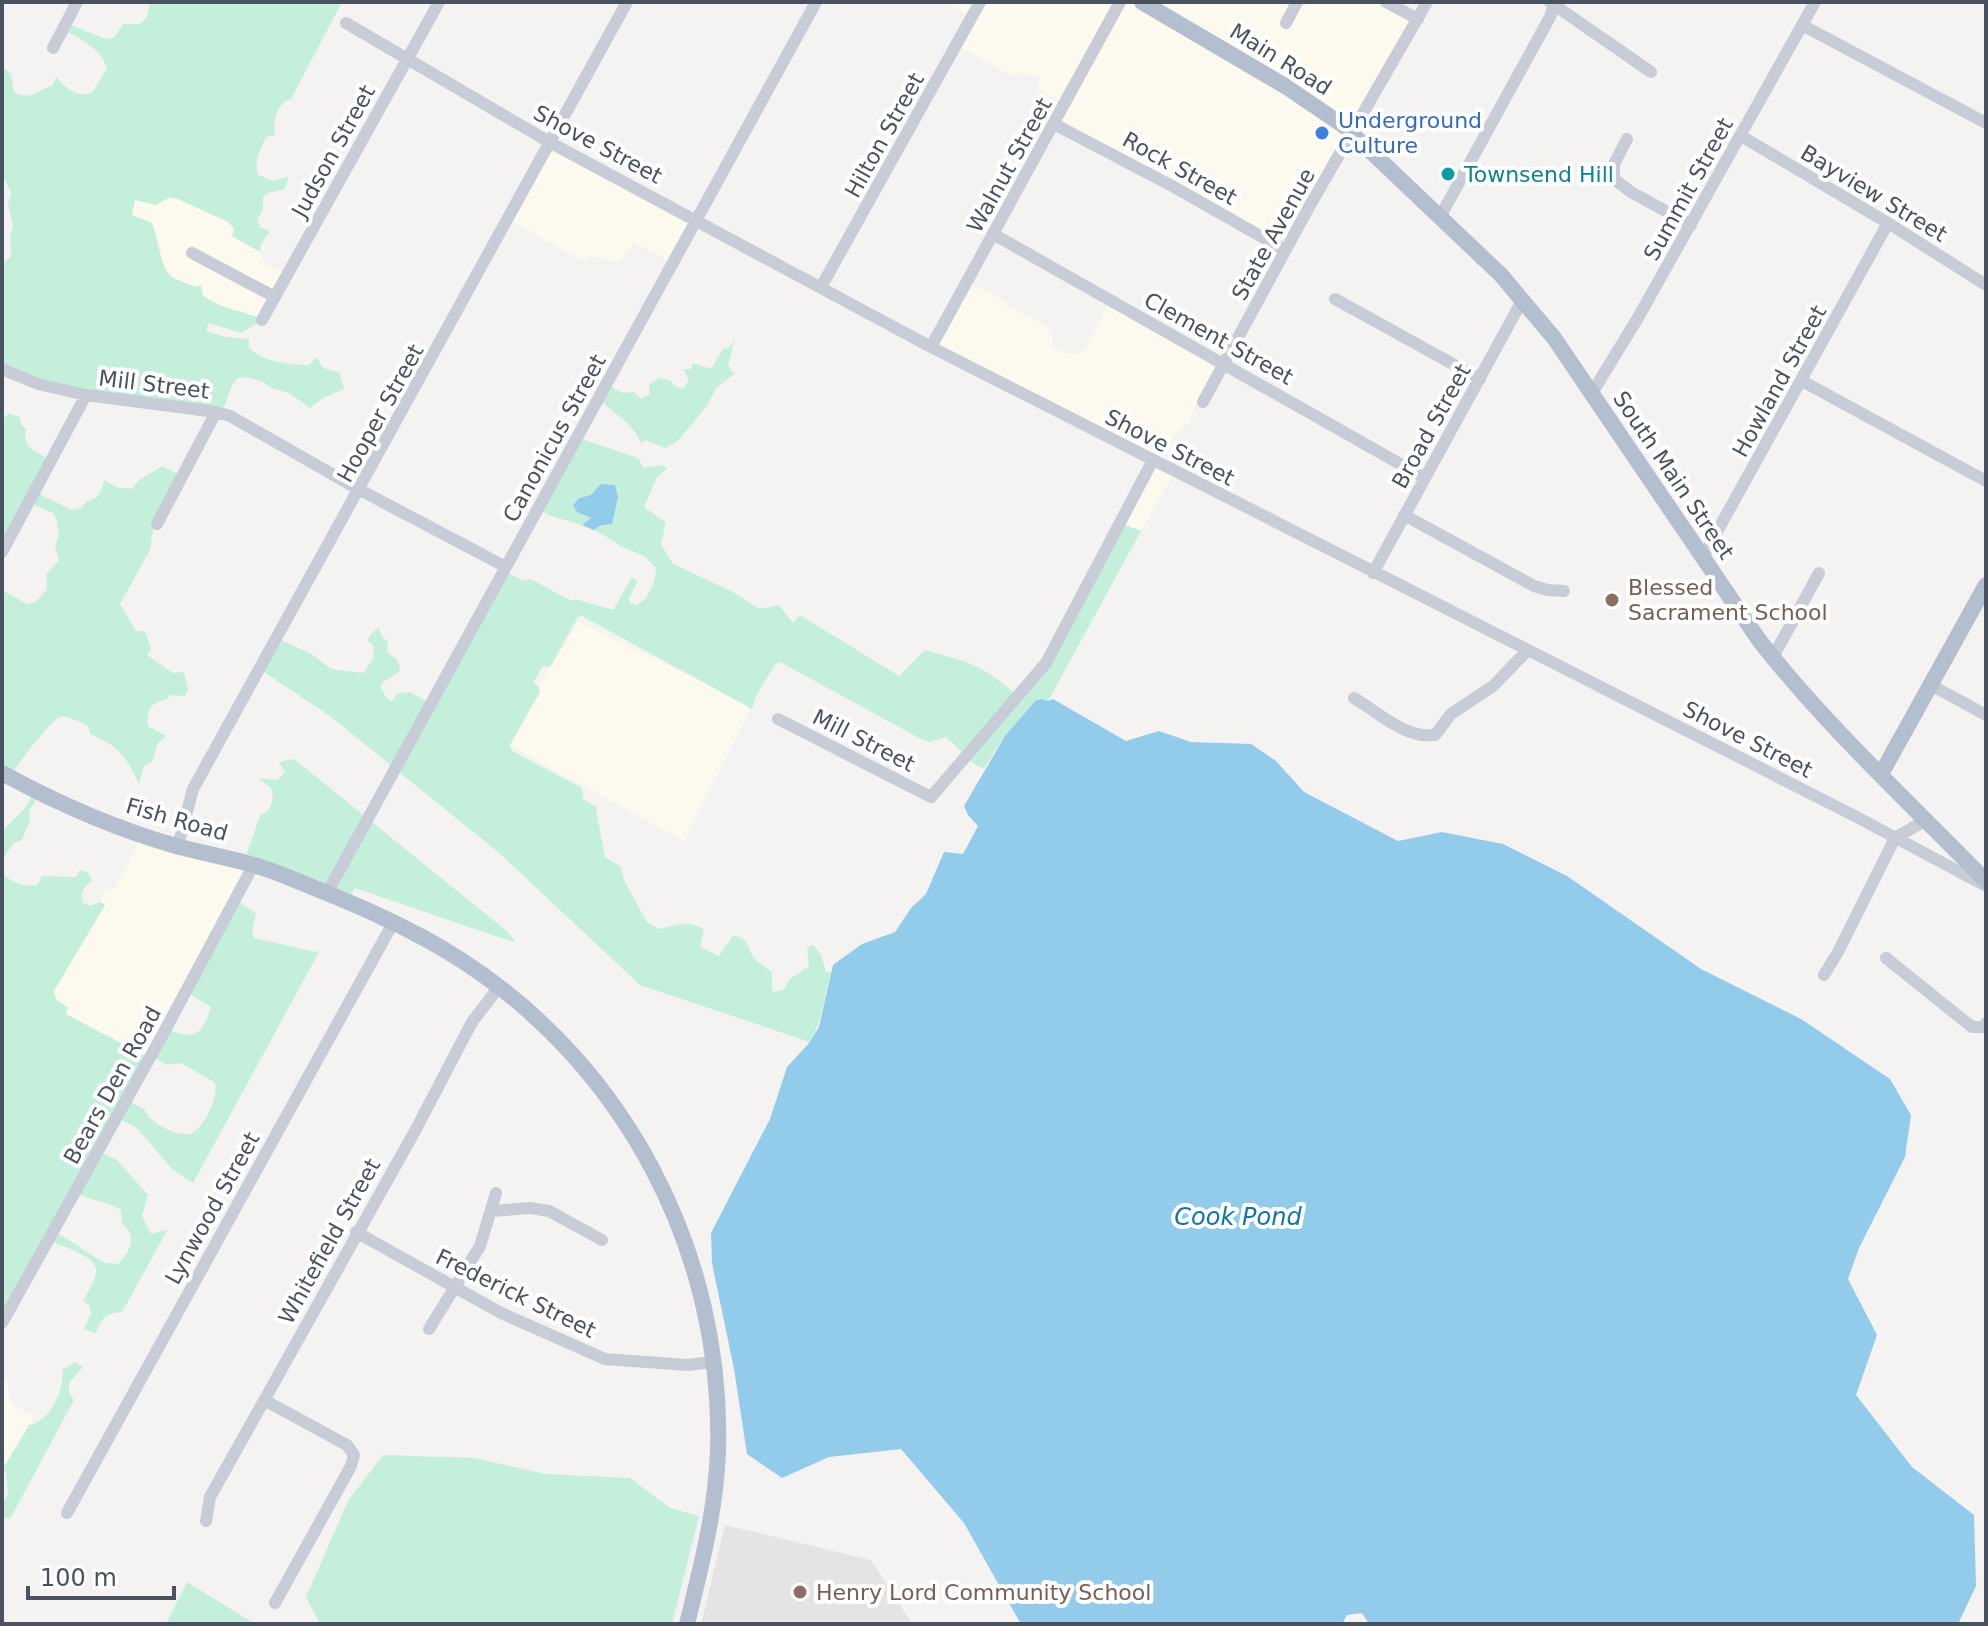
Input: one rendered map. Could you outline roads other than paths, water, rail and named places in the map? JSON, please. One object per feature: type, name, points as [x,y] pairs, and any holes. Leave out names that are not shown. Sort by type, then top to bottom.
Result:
[{"type":"main road","name":"Main Road","points":[[1145,3],[1285,86],[1354,133]]},
{"type":"main road","name":"South Main Street","points":[[1354,133],[1523,299],[1554,338],[1773,657],[1803,694],[1986,884]]},
{"type":"main road","points":[[1881,774],[1986,585]]},
{"type":"main road","name":"Fish Road","points":[[2,773],[127,831],[254,864],[393,923],[441,948],[499,987],[534,1016],[579,1061],[619,1112],[666,1194],[703,1300],[713,1362],[718,1425],[716,1477],[709,1528],[687,1624]]},
{"type":"street","points":[[53,48],[77,2]]},
{"type":"street","name":"Judson Street","points":[[262,320],[439,2]]},
{"type":"street","name":"Hooper Street","points":[[178,846],[193,789],[627,2]]},
{"type":"street","name":"Canonicus Street","points":[[327,893],[816,2]]},
{"type":"street","name":"Hilton Street","points":[[821,287],[980,2]]},
{"type":"street","name":"Walnut Street","points":[[931,347],[1120,2]]},
{"type":"street","points":[[1286,23],[1297,2]]},
{"type":"street","points":[[1386,2],[1418,19]]},
{"type":"street","name":"State Avenue","points":[[1203,402],[1285,250],[1427,2]]},
{"type":"street","name":"Summit Street","points":[[1592,393],[1691,225],[1815,2]]},
{"type":"street","points":[[1440,217],[1550,17],[1553,3],[1651,72]]},
{"type":"street","name":"Shove Street","points":[[346,23],[406,61],[551,143],[931,347],[1986,884]]},
{"type":"street","points":[[1802,25],[1986,123]]},
{"type":"street","name":"Rock Street","points":[[1054,124],[1285,250]]},
{"type":"street","name":"Bayview Street","points":[[1741,136],[1986,285]]},
{"type":"street","points":[[1627,139],[1614,164],[1614,179],[1631,192],[1691,225]]},
{"type":"street","name":"Howland Street","points":[[1703,557],[1888,223]]},
{"type":"street","name":"Clement Street","points":[[993,234],[1425,478]]},
{"type":"street","points":[[192,253],[275,297]]},
{"type":"street","points":[[1335,299],[1480,379]]},
{"type":"street","name":"Broad Street","points":[[1373,573],[1523,299]]},
{"type":"street","name":"Mill Street","points":[[2,369],[38,384],[86,395],[216,412],[246,424],[360,490],[506,567]]},
{"type":"street","points":[[1802,381],[1986,481]]},
{"type":"street","points":[[2,552],[86,395]]},
{"type":"street","points":[[157,524],[216,412]]},
{"type":"street","name":"Mill Street","points":[[778,719],[931,797],[1046,663],[1153,460]]},
{"type":"street","points":[[1404,515],[1534,586],[1564,591]]},
{"type":"street","points":[[1773,657],[1819,573]]},
{"type":"street","points":[[1354,698],[1403,728],[1425,736],[1435,735],[1451,714],[1461,705],[1483,695],[1528,650]]},
{"type":"street","points":[[1931,685],[1986,715]]},
{"type":"street","points":[[1824,975],[1900,841],[1926,820]]},
{"type":"street","name":"Bears Den Road","points":[[2,1323],[254,864]]},
{"type":"street","name":"Lynwood Street","points":[[67,1513],[393,923]]},
{"type":"street","points":[[1886,958],[1972,1027],[1984,1025]]},
{"type":"street","name":"Whitefield Street","points":[[206,1521],[210,1497],[415,1131],[472,1022],[499,987]]},
{"type":"street","points":[[429,1329],[480,1246],[496,1193]]},
{"type":"street","points":[[493,1211],[530,1208],[549,1211],[602,1240]]},
{"type":"street","name":"Frederick Street","points":[[356,1232],[524,1324],[611,1361],[687,1365],[713,1362]]},
{"type":"street","points":[[264,1400],[347,1445],[354,1455],[351,1466],[275,1603]]},
{"type":"water","points":[[601,484],[615,485],[618,497],[612,524],[593,530],[582,525],[591,518],[577,512],[573,505],[579,498],[591,495]]},
{"type":"water","name":"Cook Pond","points":[[1053,699],[1126,741],[1159,731],[1191,742],[1251,744],[1276,761],[1304,792],[1398,841],[1442,832],[1503,844],[1567,876],[1701,969],[1801,1019],[1890,1079],[1911,1115],[1905,1157],[1859,1248],[1848,1279],[1877,1335],[1856,1395],[1912,1467],[1974,1515],[1976,1586],[1958,1624],[1369,1624],[1362,1613],[1347,1615],[1342,1624],[1021,1624],[964,1523],[901,1449],[829,1457],[782,1478],[747,1454],[734,1369],[712,1263],[711,1233],[770,1119],[787,1067],[819,1027],[833,965],[862,944],[895,932],[911,908],[926,894],[944,852],[963,854],[978,826],[964,806],[1005,736],[1035,701]]},
{"type":"place","name":"Underground Culture","points":[[1322,133]]},
{"type":"place","name":"Townsend Hill","points":[[1448,174]]},
{"type":"place","name":"Blessed Sacrament School","points":[[1612,600]]},
{"type":"place","name":"Henry Lord Community School","points":[[800,1592]]}]
